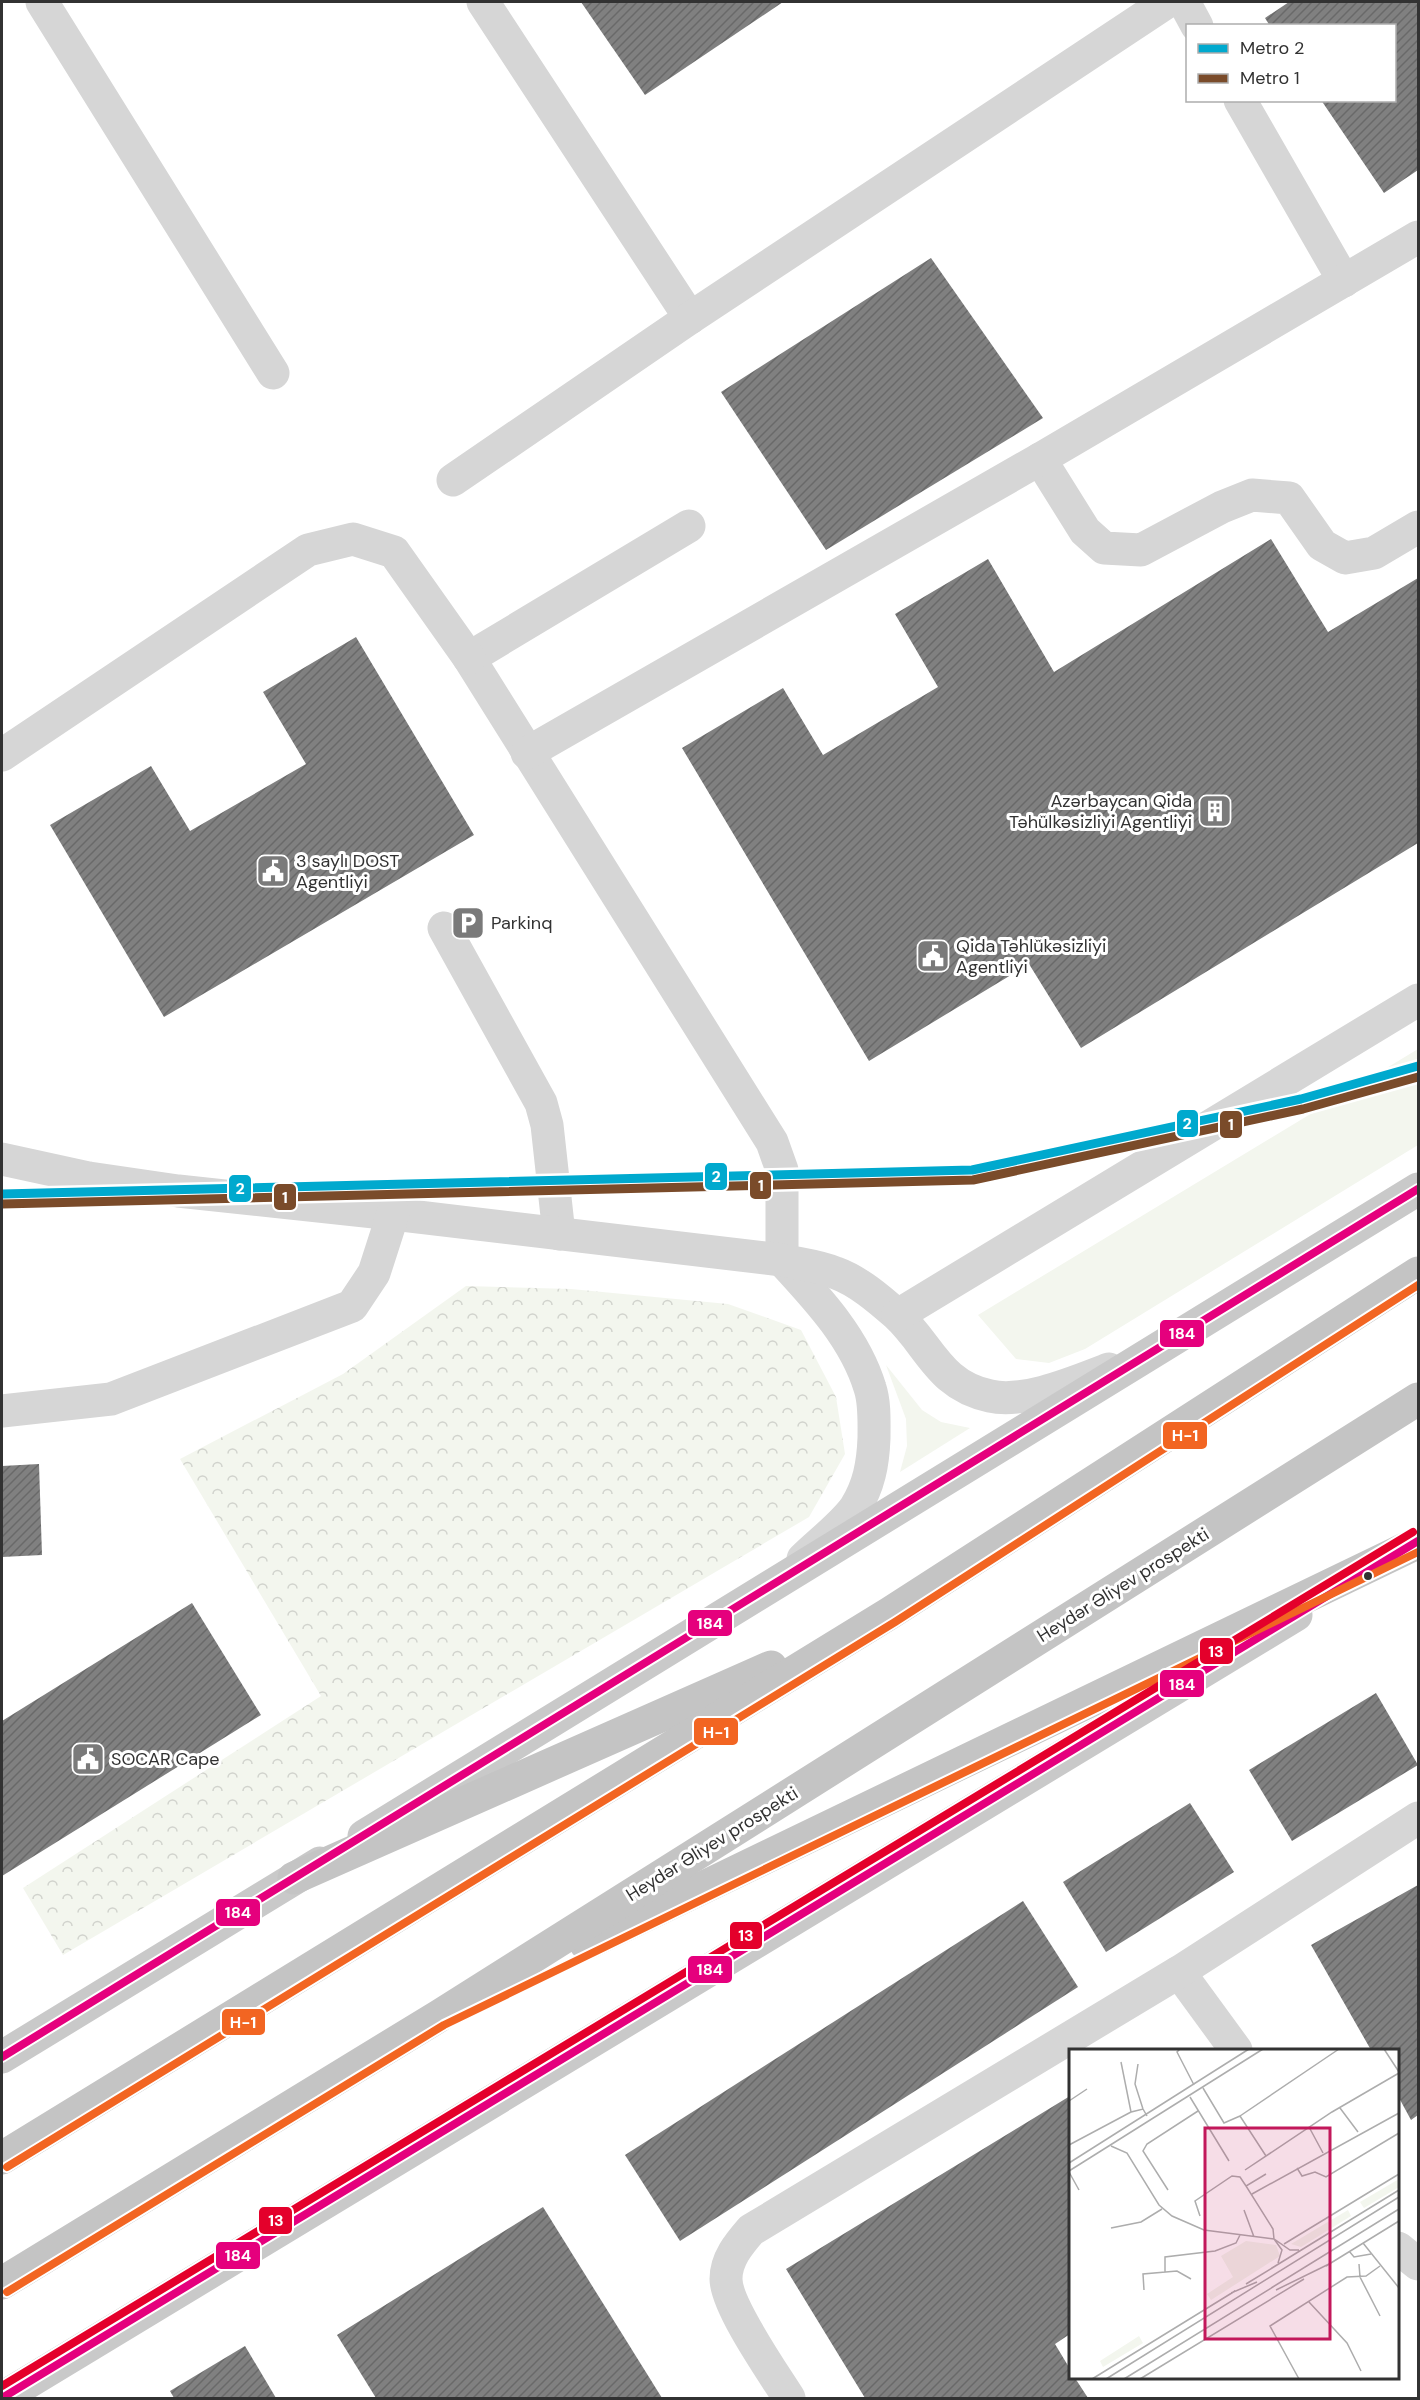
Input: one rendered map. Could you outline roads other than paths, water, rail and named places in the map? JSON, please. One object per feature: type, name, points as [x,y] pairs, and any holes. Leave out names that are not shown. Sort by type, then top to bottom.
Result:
[{"type":"highway","points":[[2,2158],[890,1613],[1419,1273]]},
{"type":"highway","name":"Heydər Əliyev prospekti","points":[[2,2283],[439,2016],[1419,1399]]},
{"type":"highway","points":[[439,2016],[1414,1544]]},
{"type":"highway","points":[[294,1878],[890,1613]]},
{"type":"main road","points":[[2,2057],[1419,1189]]},
{"type":"main road","points":[[2,2398],[1414,1544]]},
{"type":"street","points":[[42,2],[273,373]]},
{"type":"street","points":[[483,2],[690,318]]},
{"type":"street","points":[[453,480],[690,318],[1167,2]]},
{"type":"street","points":[[1184,2],[1196,24]]},
{"type":"street","points":[[1241,102],[1344,281]]},
{"type":"street","points":[[527,753],[1040,459],[1419,237]]},
{"type":"street","points":[[1040,459],[1085,531],[1104,548],[1142,550],[1222,507],[1252,495],[1288,498],[1322,545],[1345,558],[1374,553],[1419,527]]},
{"type":"street","points":[[469,658],[689,526]]},
{"type":"street","points":[[2,755],[308,550],[353,539],[394,552],[469,658],[772,1142],[782,1170],[782,1260],[821,1301],[856,1353],[871,1389],[874,1425],[873,1459],[867,1486],[853,1510],[782,1579]]},
{"type":"street","points":[[444,928],[541,1103],[547,1125],[559,1234]]},
{"type":"street","points":[[898,1315],[1419,1000]]},
{"type":"street","points":[[2,1158],[89,1178],[178,1191],[782,1260],[836,1273],[864,1289],[898,1315],[940,1369],[965,1388],[992,1397],[1022,1396],[1057,1389],[1154,1352]]},
{"type":"street","points":[[2,1411],[111,1399],[352,1306],[374,1273],[393,1214]]},
{"type":"street","points":[[789,2398],[736,2312],[726,2280],[733,2252],[751,2230],[1179,1972],[1419,1818]]},
{"type":"street","points":[[1179,1972],[1235,2049]]},
{"type":"street","points":[[1399,2249],[1419,2264]]},
{"type":"metro line","name":"2","points":[[2,1194],[972,1170],[1301,1099],[1418,1066]]},
{"type":"metro line","name":"1","points":[[2,1204],[973,1180],[1303,1109],[1418,1077]]},
{"type":"place","name":"Azərbaycan Qida Təhülkəsizliyi Agentliyi","points":[[1215,811]]},
{"type":"place","name":"3 saylı DOST Agentliyi","points":[[273,871]]},
{"type":"place","name":"Parkinq","points":[[468,923]]},
{"type":"place","name":"Qida Təhlükəsizliyi Agentliyi","points":[[933,956]]},
{"type":"place","name":"SOCAR Cape","points":[[88,1759]]}]
